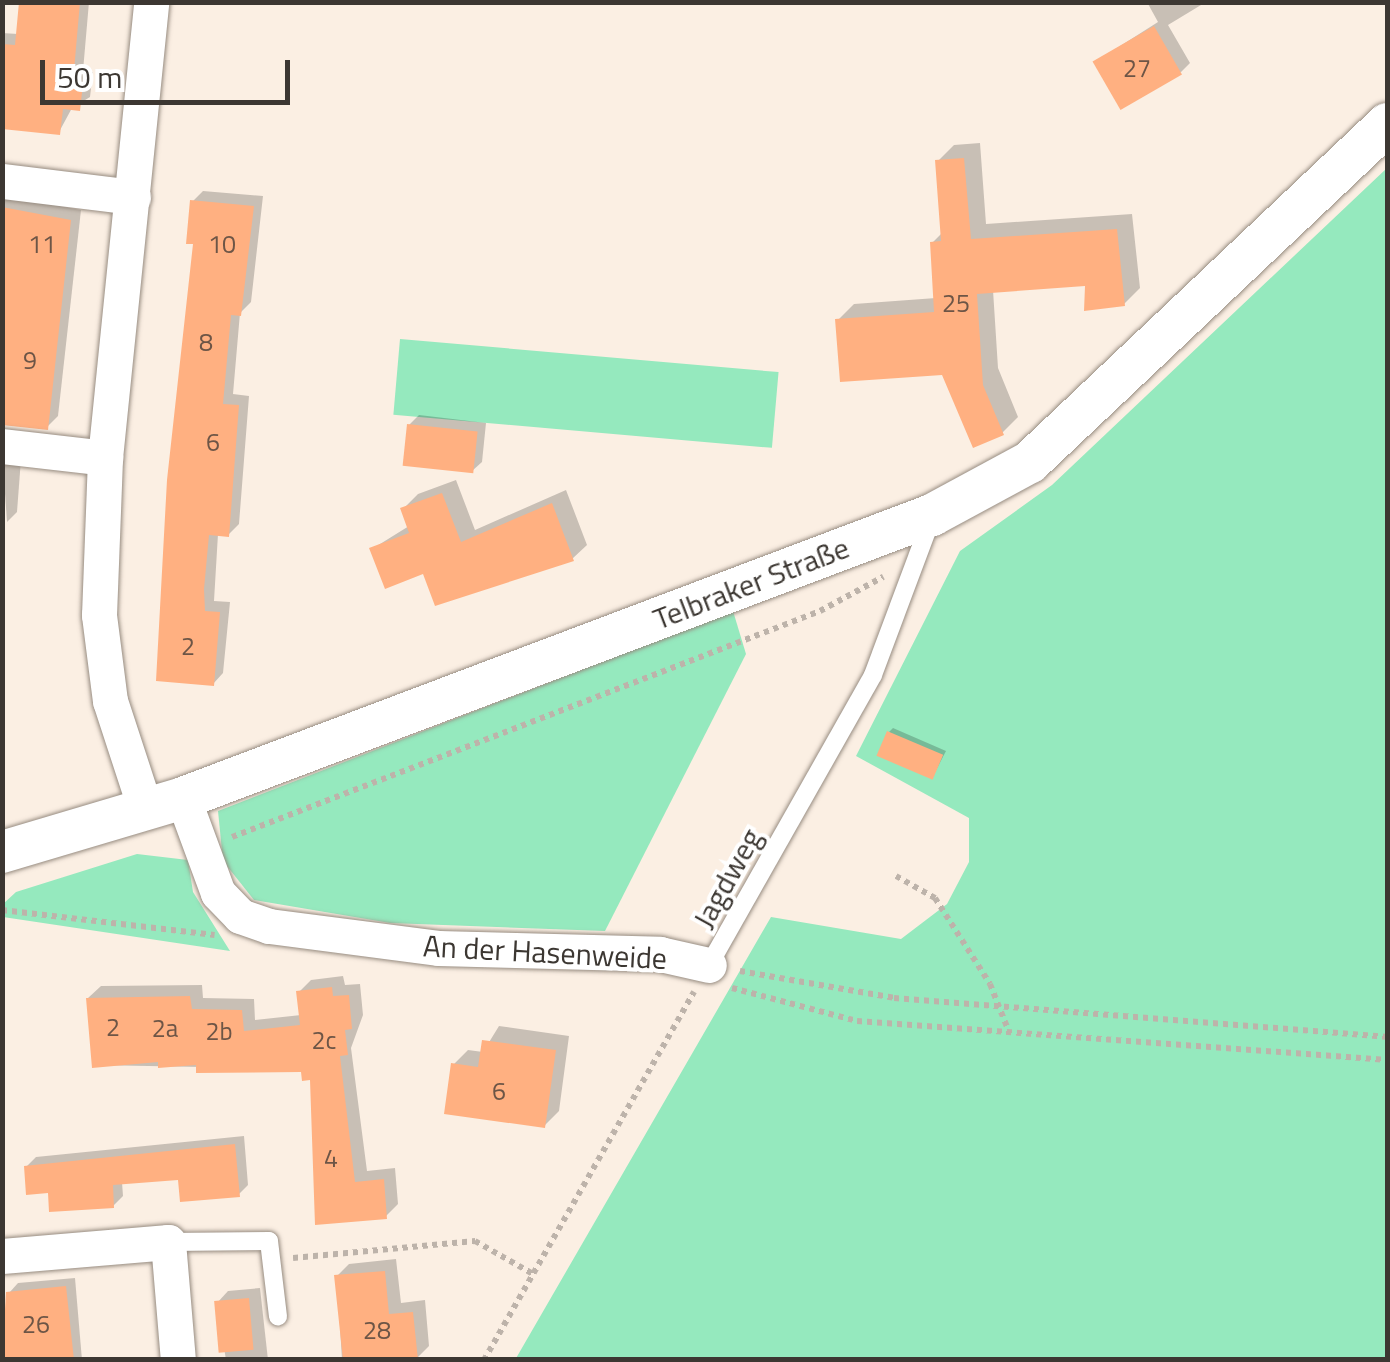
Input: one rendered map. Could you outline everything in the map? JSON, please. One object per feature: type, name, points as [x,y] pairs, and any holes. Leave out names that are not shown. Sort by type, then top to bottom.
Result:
[{"type":"street","points":[[151,2],[105,458],[99,614],[110,701],[164,804],[218,893],[240,916]]},
{"type":"street","name":"Telbraker Straße","points":[[2,852],[164,804],[932,515],[1030,462],[1388,124]]},
{"type":"street","points":[[2,181],[133,197]]},
{"type":"street","points":[[2,446],[105,458]]},
{"type":"street","name":"An der Hasenweide","points":[[240,916],[438,948],[640,953],[709,965]]},
{"type":"street","points":[[2,1256],[168,1242],[178,1360]]},
{"type":"lane","name":"Jagdweg","points":[[709,965],[873,675],[932,515]]},
{"type":"lane","points":[[168,1242],[269,1241],[278,1316]]},
{"type":"path","points":[[896,876],[935,898],[999,1006],[1009,1032]]},
{"type":"path","points":[[2,910],[210,938],[240,916]]},
{"type":"path","points":[[709,965],[894,998],[1388,1038]]},
{"type":"path","name":"An der Hasenweide","points":[[709,965],[717,984],[857,1021],[1388,1060]]},
{"type":"path","name":"Jagdweg","points":[[484,1360],[709,965]]},
{"type":"path","points":[[272,1260],[475,1241],[532,1274]]},
{"type":"green space","points":[[1387,168],[1387,1359],[515,1360],[771,917],[901,939],[947,904],[969,862],[969,818],[856,756],[960,551],[1052,485]]},
{"type":"green space","points":[[400,339],[779,372],[772,448],[393,415]]},
{"type":"green space","points":[[733,611],[746,654],[605,931],[390,923],[254,900],[223,861],[218,811]]},
{"type":"green space","points":[[137,854],[188,860],[193,892],[230,951],[3,917],[2,905],[16,892]]},
{"type":"building","points":[[19,2],[80,2],[73,82],[83,83],[80,111],[63,109],[60,135],[2,129],[2,44],[15,45]]},
{"type":"building","points":[[1154,26],[1182,74],[1121,110],[1093,62]]},
{"type":"building","points":[[964,158],[971,239],[1117,229],[1125,306],[1084,311],[1085,286],[977,294],[983,385],[1004,435],[973,448],[942,375],[840,382],[835,319],[934,312],[930,242],[941,241],[935,160]]},
{"type":"building","points":[[190,200],[254,206],[241,316],[231,315],[223,404],[239,405],[229,537],[209,535],[204,589],[205,611],[220,612],[214,686],[156,681],[167,480],[193,244],[186,244]]},
{"type":"building","points":[[2,207],[71,220],[48,430],[2,425]]},
{"type":"building","points":[[407,424],[478,431],[473,473],[403,466]]},
{"type":"building","points":[[442,493],[461,542],[552,503],[574,561],[435,606],[423,574],[385,589],[369,548],[409,533],[400,508]]},
{"type":"building","points":[[887,731],[943,755],[933,780],[876,756]]},
{"type":"building","points":[[332,987],[333,996],[349,995],[352,1029],[345,1030],[348,1055],[340,1056],[355,1182],[384,1179],[387,1219],[315,1225],[310,1080],[302,1081],[301,1072],[196,1073],[196,1065],[158,1068],[158,1062],[92,1068],[86,998],[190,996],[192,1009],[242,1010],[244,1031],[300,1025],[296,991]]},
{"type":"building","points":[[482,1040],[556,1050],[545,1128],[444,1114],[451,1063],[478,1067]]},
{"type":"building","points":[[235,1144],[240,1197],[180,1202],[178,1180],[113,1185],[114,1208],[49,1212],[48,1193],[26,1195],[24,1166]]},
{"type":"building","points":[[385,1271],[389,1314],[413,1312],[418,1360],[343,1360],[334,1275]]},
{"type":"building","points":[[66,1286],[74,1360],[2,1360],[6,1292]]},
{"type":"building","points":[[249,1298],[254,1350],[219,1353],[214,1301]]}]
